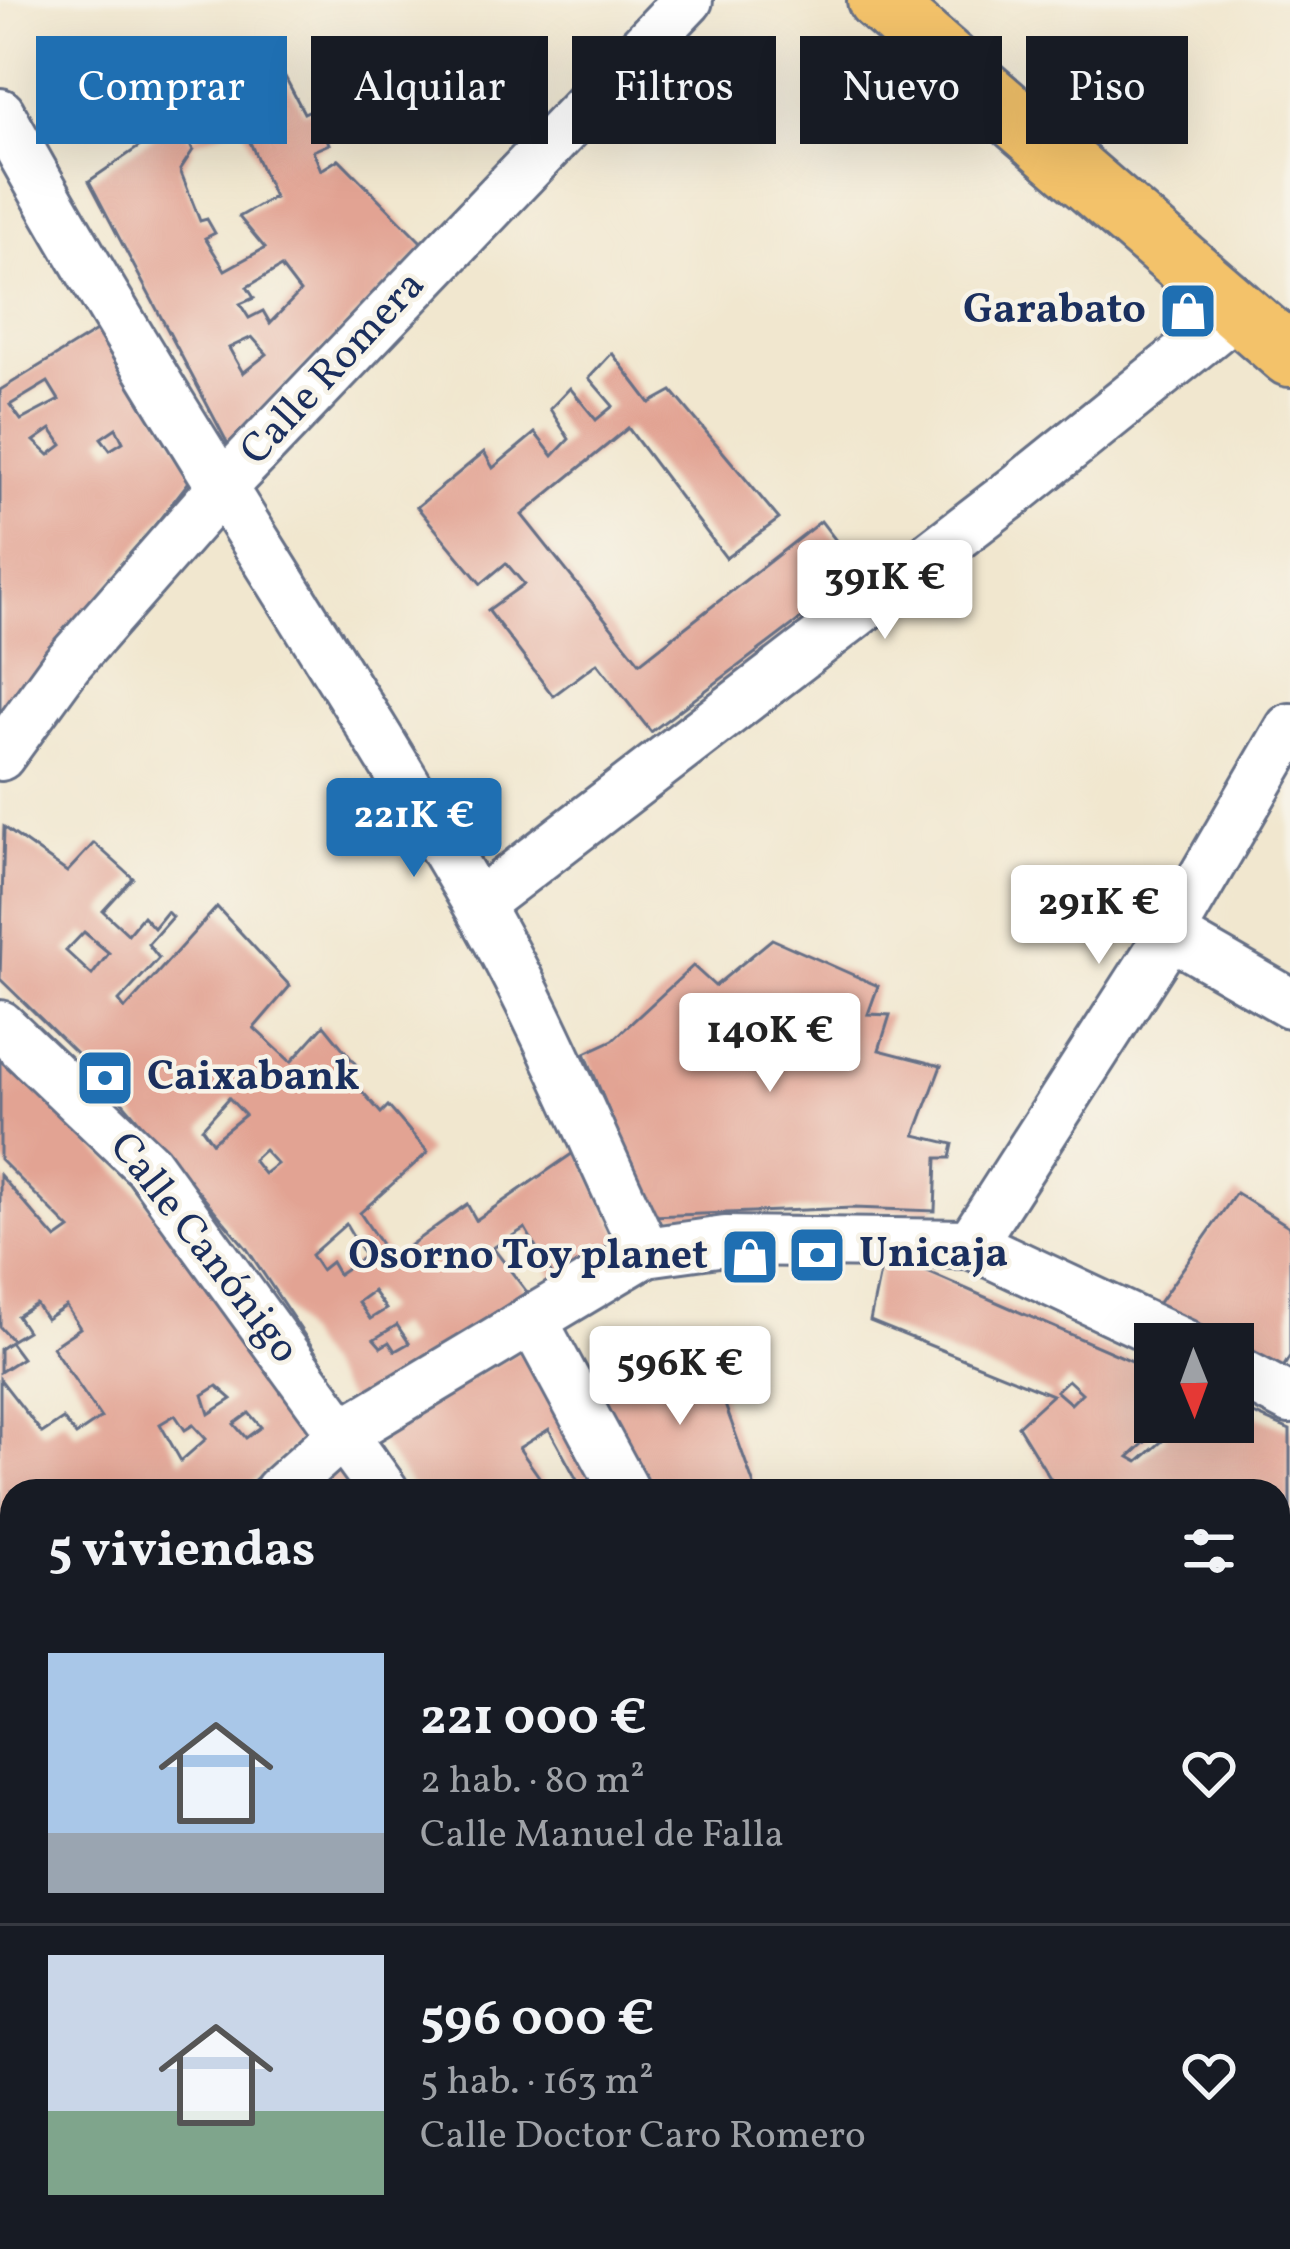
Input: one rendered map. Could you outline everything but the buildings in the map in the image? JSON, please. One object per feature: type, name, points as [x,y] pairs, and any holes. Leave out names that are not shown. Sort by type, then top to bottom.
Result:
[{"type":"main road","points":[[878,0],[1290,356]]},
{"type":"street","name":"Calle Romera","points":[[0,756],[67,664],[224,485],[688,0]]},
{"type":"street","points":[[0,113],[88,274],[224,485],[478,904],[646,1252]]},
{"type":"street","points":[[478,904],[1016,490],[1237,312]]},
{"type":"street","points":[[971,1244],[1170,934],[1290,728]]},
{"type":"street","points":[[1170,934],[1290,1003]]},
{"type":"street","name":"Calle Canónigo","points":[[0,1025],[148,1166],[376,1479]]},
{"type":"street","points":[[292,1479],[345,1432],[646,1252],[725,1241],[971,1244],[1139,1323]]},
{"type":"street","points":[[532,1319],[619,1479]]},
{"type":"street","points":[[1254,1380],[1290,1399]]},
{"type":"place","name":"Garabato","points":[[1188,311]]},
{"type":"place","name":"Caixabank","points":[[105,1078]]},
{"type":"place","name":"Unicaja","points":[[817,1255]]},
{"type":"place","name":"Osorno Toy planet","points":[[750,1257]]}]
